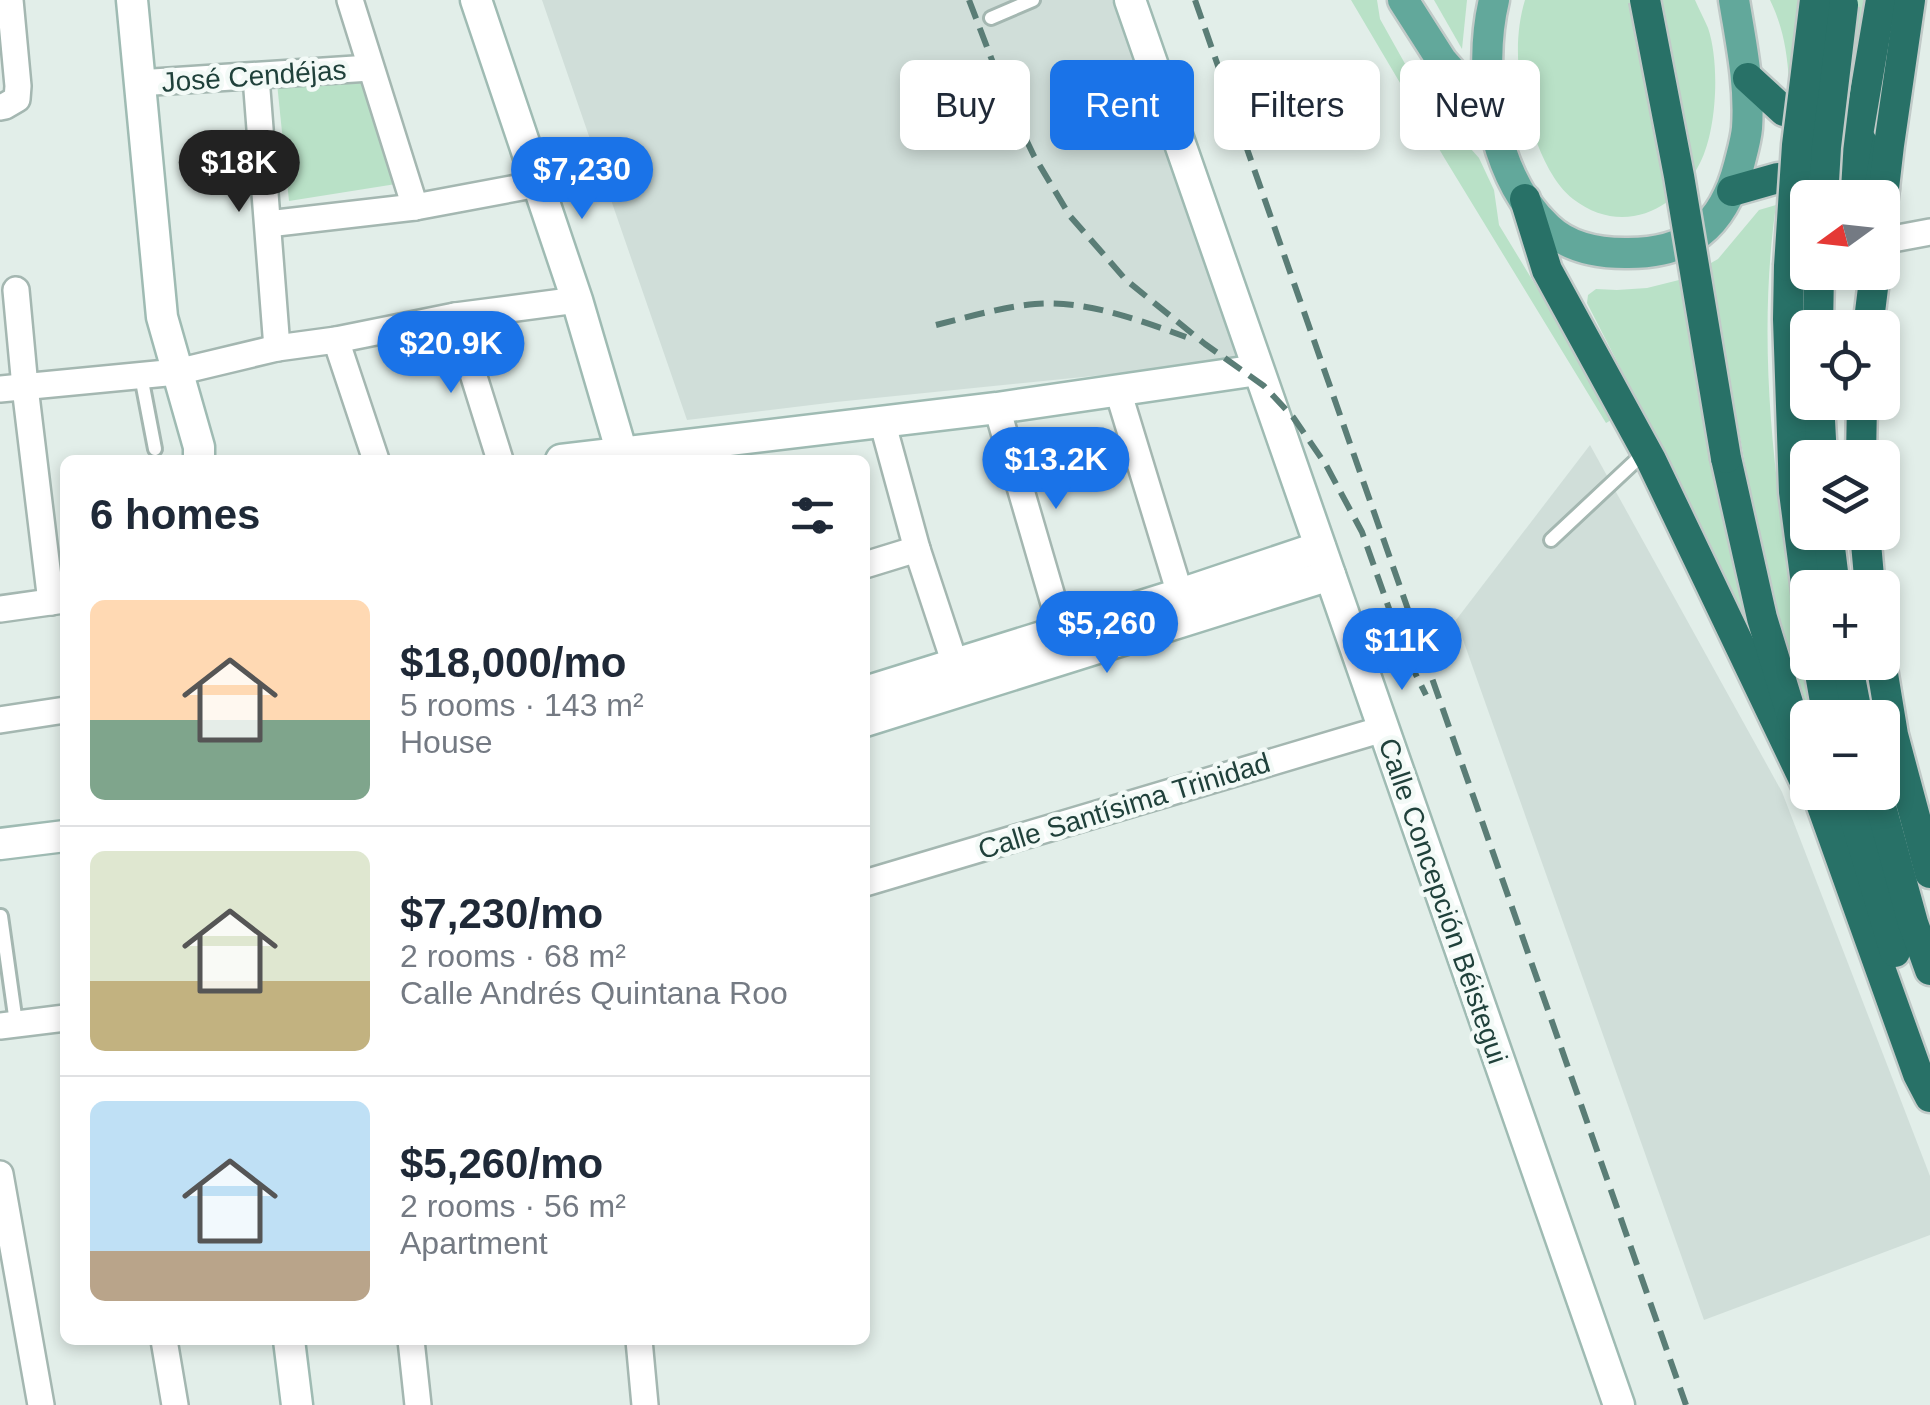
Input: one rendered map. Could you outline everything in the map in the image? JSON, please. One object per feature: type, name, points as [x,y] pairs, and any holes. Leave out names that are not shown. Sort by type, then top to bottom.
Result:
[{"type":"highway","points":[[1646,0],[1726,458],[1762,618],[1790,707]]},
{"type":"highway","points":[[1840,180],[1856,134],[1882,0]]},
{"type":"highway","points":[[1882,175],[1910,0]]},
{"type":"highway","points":[[1834,2],[1826,146],[1834,180]]},
{"type":"highway","points":[[1804,570],[1794,492],[1789,266],[1798,144],[1834,2]]},
{"type":"highway","points":[[1748,78],[1784,112],[1856,134],[1882,175]]},
{"type":"highway","points":[[1732,191],[1778,178],[1790,180]]},
{"type":"highway","points":[[1525,199],[1547,270],[1646,451],[1790,752]]},
{"type":"highway","points":[[1884,680],[1893,735],[1930,873]]},
{"type":"highway","points":[[1818,810],[1836,847]]},
{"type":"highway","points":[[1823,810],[1918,1074],[1930,1097]]},
{"type":"highway","points":[[1853,810],[1886,928],[1930,1051]]},
{"type":"highway","points":[[1882,810],[1930,970]]},
{"type":"main road","points":[[1404,0],[1441,60]]},
{"type":"main road","points":[[1487,60],[1494,0]]},
{"type":"main road","points":[[1503,150],[1525,199],[1547,227],[1568,242],[1600,253],[1641,254],[1674,249],[1710,226],[1732,191],[1747,132],[1748,78],[1734,0]]},
{"type":"street","points":[[0,106],[17,99],[10,0]]},
{"type":"street","points":[[132,0],[162,317],[199,455]]},
{"type":"street","points":[[350,0],[415,206]]},
{"type":"street","points":[[476,0],[577,300],[624,455]]},
{"type":"street","name":"Calle Concepción Béistegui","points":[[1130,0],[1619,1405]]},
{"type":"street","name":"José Cendéjas","points":[[138,83],[370,68]]},
{"type":"street","points":[[256,77],[277,348]]},
{"type":"street","points":[[268,224],[415,206],[538,184]]},
{"type":"street","points":[[1900,238],[1930,232]]},
{"type":"street","points":[[0,610],[58,601],[12,388],[16,290]]},
{"type":"street","points":[[12,388],[177,372],[277,348],[456,316],[577,300]]},
{"type":"street","points":[[456,316],[498,455]]},
{"type":"street","points":[[336,340],[374,455]]},
{"type":"street","points":[[642,455],[749,449],[882,421],[1258,370]]},
{"type":"street","points":[[1118,391],[1180,594]]},
{"type":"street","points":[[997,408],[1062,631]]},
{"type":"street","points":[[882,421],[955,664]]},
{"type":"street","points":[[870,563],[918,549]]},
{"type":"street","points":[[870,690],[1180,594],[1325,561]]},
{"type":"street","points":[[870,718],[1325,561]]},
{"type":"street","points":[[0,720],[60,711]]},
{"type":"street","name":"Calle Santísima Trinidad","points":[[870,882],[1382,729]]},
{"type":"street","points":[[0,844],[60,837]]},
{"type":"street","points":[[8,1024],[60,1019]]},
{"type":"street","points":[[0,1174],[41,1405]]},
{"type":"street","points":[[165,1345],[176,1405]]},
{"type":"street","points":[[290,1345],[296,1405]]},
{"type":"street","points":[[418,1345],[418,1405]]},
{"type":"street","points":[[639,1345],[645,1405]]},
{"type":"lane","points":[[991,18],[1033,0]]},
{"type":"lane","points":[[141,376],[155,449]]},
{"type":"lane","points":[[1551,540],[1646,451]]},
{"type":"lane","points":[[0,916],[8,1024]]},
{"type":"shaded area","points":[[542,0],[1112,0],[1134,60],[1050,60],[1050,150],[1166,150],[1242,361],[687,420]]},
{"type":"shaded area","points":[[1590,445],[1782,792],[1930,1176],[1930,1235],[1704,1320],[1456,620]]},
{"type":"green space","points":[[1351,0],[1377,0],[1380,19],[1403,60],[1400,83]]},
{"type":"green space","points":[[1434,0],[1467,0],[1462,49]]},
{"type":"green space","points":[[1525,0],[1695,0],[1712,42],[1713,115],[1700,163],[1676,195],[1661,206],[1628,217],[1591,210],[1566,193],[1540,149],[1540,60],[1519,60]]},
{"type":"green space","points":[[1770,0],[1868,0],[1855,94],[1789,81],[1784,39]]},
{"type":"green space","points":[[361,75],[396,184],[289,201],[277,83]]},
{"type":"green space","points":[[1440,150],[1472,150],[1479,158],[1494,190],[1499,225],[1620,415],[1606,423]]},
{"type":"green space","points":[[1776,205],[1768,333],[1775,462],[1790,572],[1790,677],[1769,594],[1732,394],[1703,405],[1763,665],[1708,539],[1587,303],[1588,295],[1596,289],[1647,288],[1683,279],[1718,259],[1759,210]]},
{"type":"green space","points":[[1791,680],[1811,680],[1815,700],[1797,700]]},
{"type":"railway","points":[[969,0],[1008,102],[1070,216],[1126,280],[1264,386],[1293,417],[1326,465],[1362,532],[1404,651],[1426,695]]},
{"type":"railway","points":[[1195,0],[1686,1405]]},
{"type":"railway","points":[[936,325],[1010,307],[1054,304],[1112,313],[1186,337]]}]
